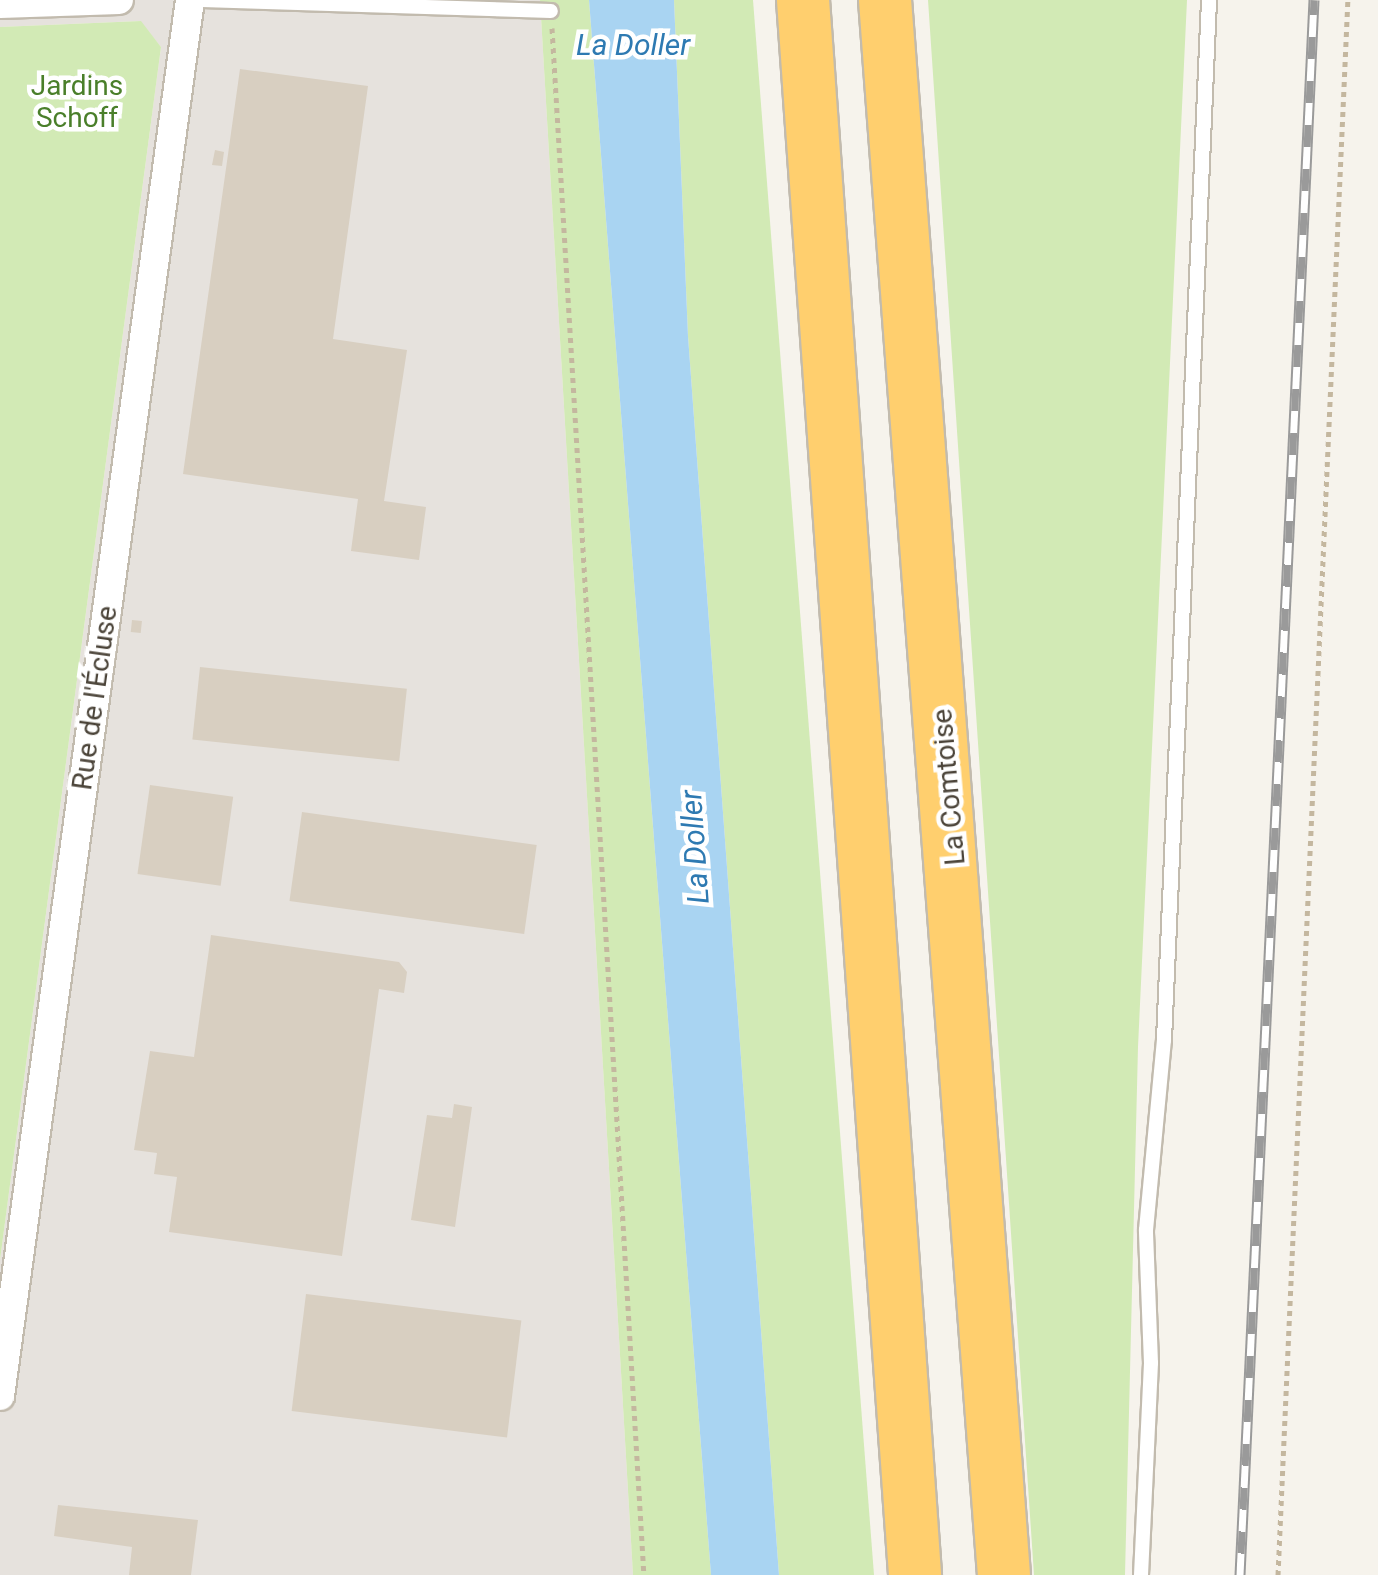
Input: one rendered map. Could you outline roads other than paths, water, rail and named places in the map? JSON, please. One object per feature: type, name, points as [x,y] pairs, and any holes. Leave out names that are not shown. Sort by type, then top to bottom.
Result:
[{"type":"highway","points":[[802,0],[915,1575]]},
{"type":"highway","name":"La Comtoise","points":[[885,0],[1004,1575]]},
{"type":"street","points":[[0,4],[119,0]]},
{"type":"street","name":"Rue de l'Écluse","points":[[0,1396],[190,0]]},
{"type":"lane","points":[[202,0],[551,11]]},
{"type":"lane","points":[[1141,1575],[1151,1363],[1146,1230],[1164,1040],[1209,0]]},
{"type":"water","name":"La Doller","points":[[589,0],[674,0],[688,336],[779,1575],[711,1575]]},
{"type":"railway","points":[[1240,1575],[1314,0]]},
{"type":"park label","name":"Jardins Schoff","points":[[77,102]]}]
